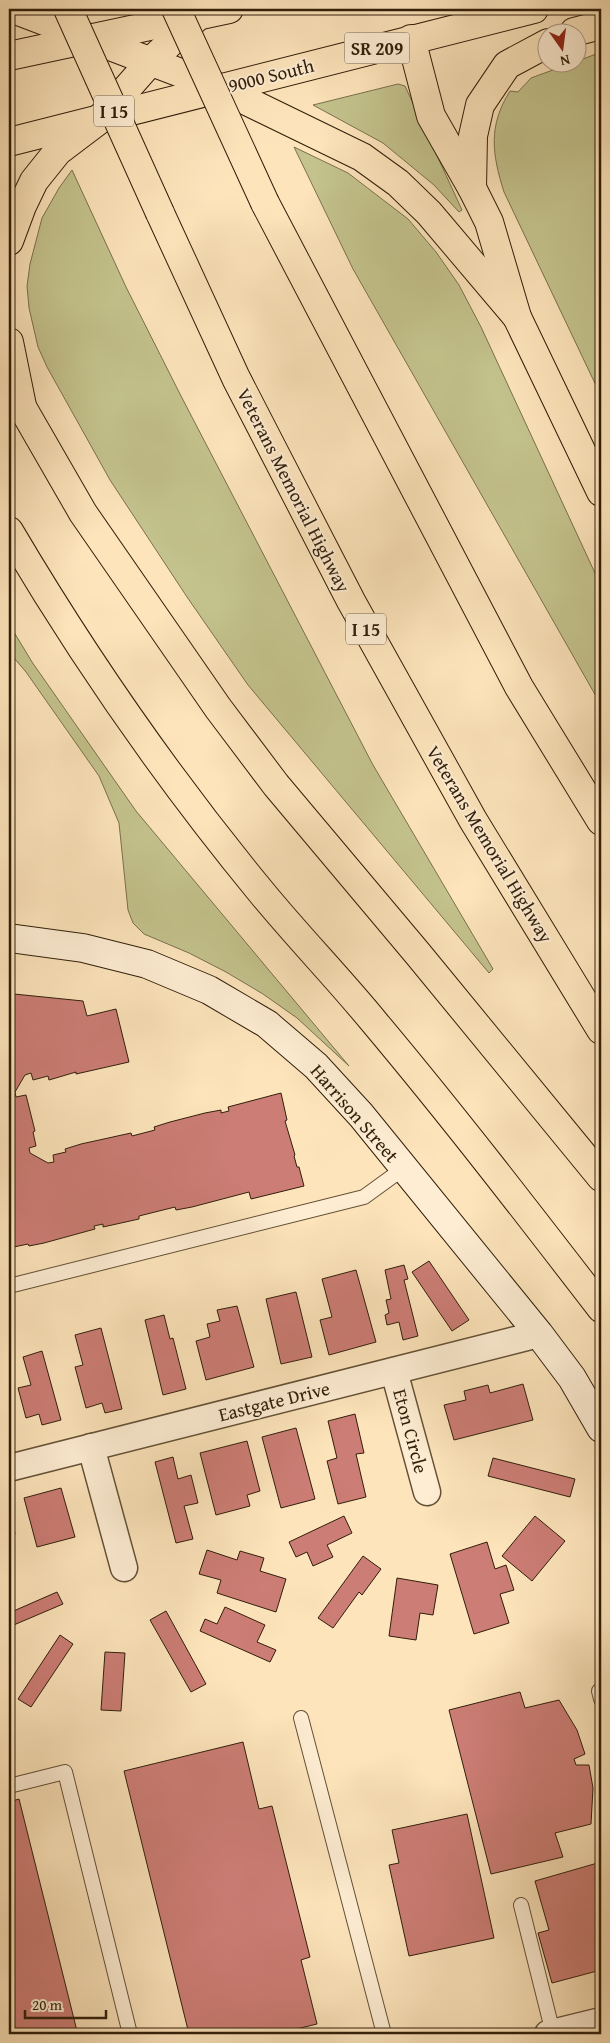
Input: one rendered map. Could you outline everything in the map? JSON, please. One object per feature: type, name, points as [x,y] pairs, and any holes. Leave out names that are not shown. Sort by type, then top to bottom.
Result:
[{"type":"main road","points":[[13,9],[220,88],[362,157],[398,183],[429,213],[517,317]]},
{"type":"main road","name":"Veterans Memorial Highway","points":[[68,9],[236,378],[350,601],[473,820],[601,1030]]},
{"type":"main road","points":[[9,56],[91,39],[192,11],[229,9]]},
{"type":"main road","name":"9000 South","points":[[9,142],[534,9]]},
{"type":"main road","points":[[9,241],[34,181],[58,151],[99,120],[152,61],[192,11]]},
{"type":"main road","points":[[192,11],[265,203],[519,687],[601,821]]},
{"type":"main road","points":[[588,28],[601,25]]},
{"type":"main road","points":[[411,40],[431,116],[489,222],[517,317],[601,492]]},
{"type":"main road","points":[[472,188],[474,136],[480,105],[507,65],[538,48]]},
{"type":"main road","points":[[9,342],[15,398],[83,513],[218,708],[276,785],[601,1177]]},
{"type":"main road","points":[[9,531],[96,670],[158,759],[209,827],[305,944],[374,1022],[601,1308]]},
{"type":"street","name":"Harrison Street","points":[[9,938],[82,948],[147,964],[209,990],[267,1024],[316,1066],[361,1114],[540,1334],[572,1378],[601,1428]]},
{"type":"street","name":"Eastgate Drive","points":[[9,1468],[540,1334]]},
{"type":"street","name":"Eton Circle","points":[[394,1371],[427,1492]]},
{"type":"street","points":[[92,1447],[124,1568]]},
{"type":"street","points":[[551,2034],[601,2021]]},
{"type":"lane","points":[[9,1286],[364,1197],[404,1168]]},
{"type":"lane","points":[[601,1691],[599,1692],[601,1699]]},
{"type":"lane","points":[[301,1718],[384,2034]]},
{"type":"lane","points":[[9,1786],[65,1772],[130,2034]]},
{"type":"lane","points":[[521,1905],[551,2034]]},
{"type":"shaded area","points":[[601,52],[601,396],[504,192],[497,165],[494,140],[498,116],[510,91],[518,92],[531,78],[547,72],[588,72],[588,57]]},
{"type":"shaded area","points":[[398,84],[405,86],[462,210],[459,212],[434,185],[383,143],[313,105]]},
{"type":"shaded area","points":[[294,147],[348,173],[408,219],[436,252],[459,285],[481,327],[601,586],[601,705],[353,269]]},
{"type":"shaded area","points":[[72,170],[126,287],[181,396],[373,765],[493,969],[489,973],[248,685],[110,480],[47,367],[38,347],[29,308],[27,286],[30,264],[42,218]]},
{"type":"shaded area","points":[[9,624],[32,662],[136,811],[349,1066],[297,1018],[263,994],[189,953],[144,934],[133,923],[128,910],[119,823],[99,776],[26,672],[9,652]]},
{"type":"building","points":[[13,992],[14,994],[83,1001],[87,1016],[116,1009],[129,1062],[76,1074],[76,1072],[49,1080],[48,1076],[33,1080],[31,1073],[25,1075],[15,1092],[16,1097],[26,1095],[35,1131],[33,1132],[36,1146],[29,1148],[30,1153],[48,1163],[54,1162],[53,1155],[66,1152],[65,1149],[81,1144],[131,1133],[132,1136],[155,1130],[154,1127],[170,1122],[221,1110],[221,1113],[229,1111],[228,1107],[281,1093],[287,1120],[285,1121],[304,1186],[251,1199],[249,1192],[192,1207],[176,1210],[175,1207],[139,1216],[139,1219],[103,1227],[103,1224],[94,1226],[95,1229],[44,1243],[9,1248],[9,993]]},
{"type":"building","points":[[429,1261],[469,1320],[452,1331],[412,1272]]},
{"type":"building","points":[[404,1265],[408,1279],[404,1280],[418,1336],[403,1340],[399,1322],[387,1325],[385,1315],[389,1313],[386,1300],[391,1299],[385,1270]]},
{"type":"building","points":[[356,1270],[376,1342],[329,1355],[320,1320],[332,1317],[322,1279]]},
{"type":"building","points":[[296,1292],[312,1357],[281,1364],[266,1299]]},
{"type":"building","points":[[237,1306],[254,1367],[206,1380],[196,1341],[210,1337],[207,1324],[220,1321],[217,1310]]},
{"type":"building","points":[[164,1315],[170,1339],[173,1338],[186,1389],[163,1395],[145,1320]]},
{"type":"building","points":[[101,1328],[122,1409],[105,1413],[102,1403],[86,1408],[75,1367],[83,1365],[75,1335]]},
{"type":"building","points":[[42,1351],[61,1420],[42,1425],[39,1414],[26,1418],[18,1388],[31,1385],[23,1357]]},
{"type":"building","points":[[523,1384],[533,1420],[454,1440],[444,1405],[466,1400],[464,1391],[488,1385],[490,1393]]},
{"type":"building","points":[[355,1414],[364,1453],[356,1454],[366,1497],[338,1504],[327,1461],[337,1458],[328,1421]]},
{"type":"building","points":[[296,1428],[315,1499],[281,1508],[262,1437]]},
{"type":"building","points":[[247,1441],[260,1491],[247,1495],[250,1506],[216,1515],[200,1453]]},
{"type":"building","points":[[173,1457],[178,1479],[191,1475],[198,1503],[184,1506],[193,1539],[176,1543],[155,1462]]},
{"type":"building","points":[[493,1458],[575,1479],[570,1497],[488,1476]]},
{"type":"building","points":[[61,1488],[75,1537],[37,1547],[24,1498]]},
{"type":"building","points":[[9,1511],[15,1534],[9,1535]]},
{"type":"building","points":[[344,1516],[352,1533],[327,1545],[333,1557],[313,1566],[307,1552],[296,1557],[289,1542]]},
{"type":"building","points":[[535,1516],[565,1541],[532,1581],[502,1556]]},
{"type":"building","points":[[487,1542],[495,1569],[506,1565],[514,1590],[500,1594],[509,1623],[474,1634],[450,1554]]},
{"type":"building","points":[[207,1550],[237,1560],[240,1551],[264,1558],[260,1571],[286,1579],[276,1612],[217,1593],[221,1580],[199,1574]]},
{"type":"building","points":[[363,1556],[381,1569],[362,1595],[359,1592],[333,1628],[318,1618]]},
{"type":"building","points":[[397,1578],[438,1585],[433,1615],[420,1613],[416,1640],[389,1636]]},
{"type":"building","points":[[57,1592],[63,1604],[9,1627],[9,1613]]},
{"type":"building","points":[[225,1607],[265,1625],[257,1642],[276,1650],[270,1662],[200,1631],[205,1619],[217,1624]]},
{"type":"building","points":[[166,1611],[206,1684],[191,1692],[150,1620]]},
{"type":"building","points":[[60,1635],[73,1644],[31,1707],[18,1699]]},
{"type":"building","points":[[105,1652],[125,1653],[121,1711],[101,1710]]},
{"type":"building","points":[[520,1692],[525,1708],[559,1700],[577,1730],[585,1754],[574,1759],[576,1765],[589,1765],[593,1788],[591,1824],[555,1833],[563,1857],[491,1874],[449,1710]]},
{"type":"building","points":[[243,1742],[259,1809],[272,1806],[310,1957],[301,1960],[317,2024],[276,2034],[189,2034],[124,1771]]},
{"type":"building","points":[[19,1799],[77,2031],[64,2034],[9,2034],[9,1802]]},
{"type":"building","points":[[467,1814],[494,1938],[409,1956],[389,1865],[399,1863],[392,1830]]},
{"type":"building","points":[[601,1862],[601,1970],[552,1983],[538,1933],[549,1930],[535,1881]]}]
